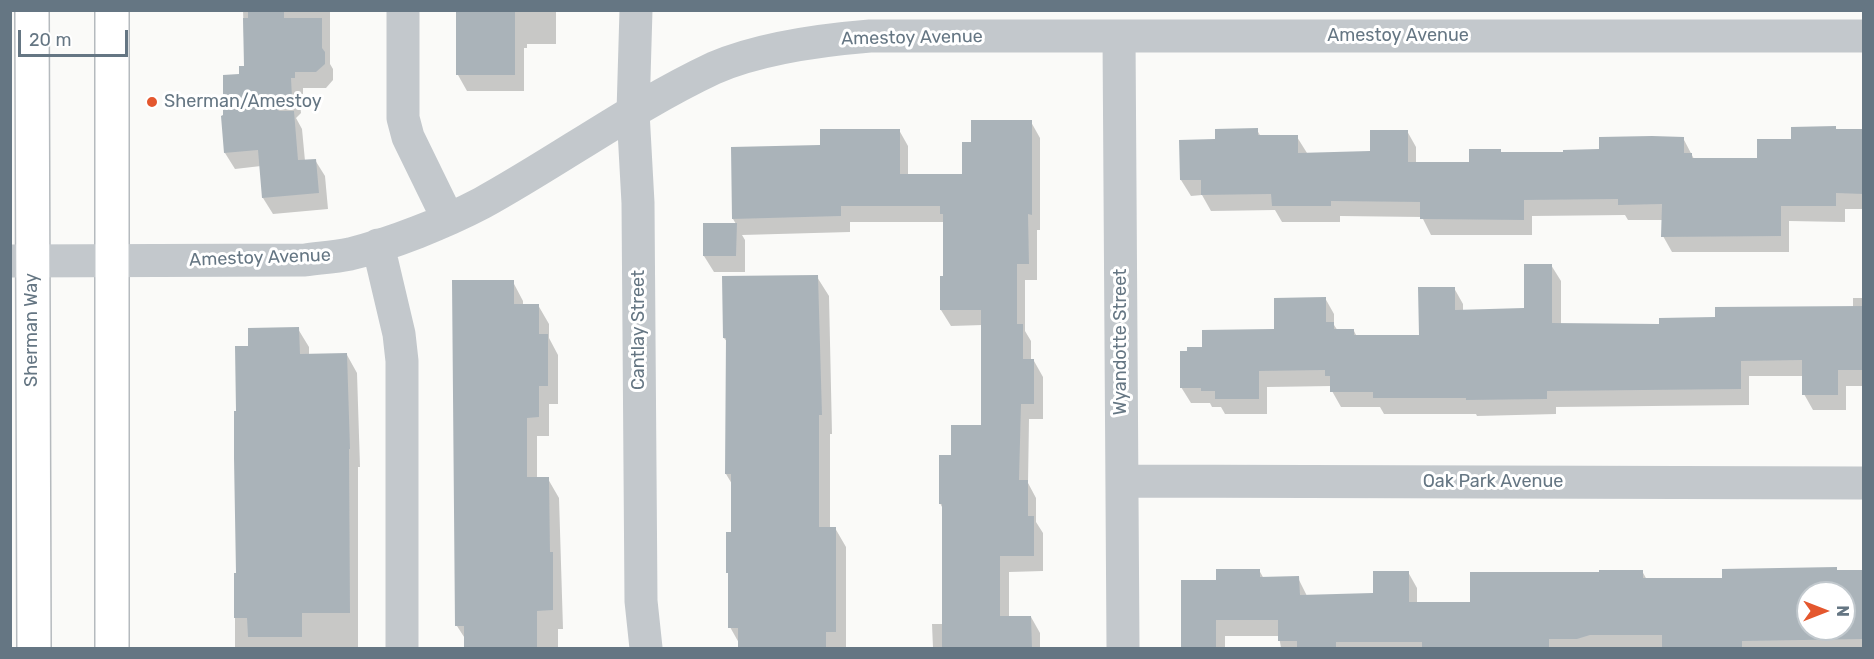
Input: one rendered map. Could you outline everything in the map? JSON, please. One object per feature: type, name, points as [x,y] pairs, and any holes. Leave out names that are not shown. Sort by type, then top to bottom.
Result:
[{"type":"main road","name":"Sherman Way","points":[[32,10],[21,261],[34,648]]},
{"type":"main road","points":[[112,10],[112,648]]},
{"type":"street","points":[[403,10],[403,118],[408,137],[448,219]]},
{"type":"street","name":"Cantlay Street","points":[[636,10],[633,111],[638,203],[641,601],[646,648]]},
{"type":"street","name":"Amestoy Avenue","points":[[21,261],[305,260],[350,254],[448,219],[481,203],[633,111],[716,68],[758,54],[842,38],[870,36],[1863,36]]},
{"type":"street","name":"Wyandotte Street","points":[[1119,36],[1124,648]]},
{"type":"street","points":[[378,245],[399,334],[402,361],[402,648]]},
{"type":"street","name":"Oak Park Avenue","points":[[1122,481],[1863,483]]},
{"type":"building","points":[[456,10],[515,10],[515,75],[456,75]]},
{"type":"building","points":[[248,11],[284,11],[284,18],[322,18],[322,48],[325,52],[325,64],[316,72],[295,72],[295,78],[291,78],[292,97],[278,111],[294,111],[298,160],[316,159],[319,193],[262,198],[258,150],[224,153],[221,116],[223,115],[223,75],[239,74],[239,66],[244,66],[243,18],[248,18]]},
{"type":"building","points":[[971,120],[1032,120],[1032,215],[1028,214],[1029,264],[1017,264],[1017,324],[1023,324],[1023,359],[1034,359],[1034,404],[1021,404],[1019,480],[1028,480],[1028,516],[1034,516],[1034,556],[1000,556],[1000,616],[1031,616],[1032,648],[942,648],[942,504],[939,504],[939,455],[951,455],[951,425],[981,425],[981,310],[940,310],[940,276],[943,276],[943,214],[940,214],[940,206],[841,206],[841,216],[732,219],[731,147],[820,145],[820,129],[900,129],[900,174],[962,174],[962,142],[971,142]]},
{"type":"building","points":[[1836,126],[1836,129],[1863,129],[1863,194],[1836,193],[1836,206],[1781,206],[1781,236],[1661,237],[1662,204],[1618,205],[1618,199],[1524,200],[1524,220],[1420,219],[1420,202],[1331,201],[1331,206],[1272,206],[1271,194],[1201,195],[1201,180],[1180,180],[1179,140],[1215,139],[1215,129],[1258,128],[1258,135],[1298,135],[1298,153],[1370,151],[1370,130],[1408,130],[1408,162],[1469,162],[1469,149],[1501,149],[1501,152],[1563,152],[1563,150],[1599,149],[1599,137],[1652,136],[1684,137],[1684,153],[1692,153],[1692,158],[1757,158],[1757,139],[1791,139],[1791,127]]},
{"type":"building","points":[[703,223],[737,223],[736,256],[703,256]]},
{"type":"building","points":[[1524,264],[1552,264],[1552,323],[1659,324],[1659,318],[1715,317],[1715,307],[1863,306],[1863,370],[1838,370],[1838,395],[1802,395],[1802,360],[1741,361],[1741,389],[1547,391],[1547,399],[1373,398],[1373,392],[1330,392],[1330,376],[1325,376],[1325,370],[1259,371],[1259,399],[1215,399],[1215,391],[1180,388],[1180,351],[1187,351],[1187,347],[1202,347],[1202,330],[1274,329],[1274,298],[1326,297],[1326,322],[1334,322],[1334,329],[1354,329],[1354,335],[1419,335],[1418,287],[1455,287],[1455,310],[1524,308]]},
{"type":"building","points":[[818,275],[822,415],[819,415],[819,527],[836,527],[836,632],[826,632],[826,648],[738,648],[738,628],[728,628],[726,532],[731,532],[731,474],[725,474],[726,338],[723,338],[722,276]]},
{"type":"building","points":[[452,280],[514,280],[514,304],[539,304],[539,334],[548,334],[548,386],[539,386],[539,417],[527,418],[527,477],[549,477],[550,552],[553,552],[553,610],[537,611],[537,648],[464,648],[464,626],[455,626]]},
{"type":"building","points":[[299,327],[300,354],[347,353],[350,449],[350,613],[302,613],[302,637],[248,637],[247,618],[234,618],[234,573],[236,573],[235,346],[248,346],[248,328]]},
{"type":"building","points":[[1837,567],[1837,570],[1863,570],[1863,639],[1856,639],[1856,581],[1796,581],[1796,640],[1742,641],[1742,648],[1662,648],[1662,635],[1590,635],[1577,639],[1549,639],[1549,648],[1422,648],[1422,642],[1336,642],[1336,647],[1297,647],[1297,641],[1278,641],[1278,620],[1216,620],[1216,648],[1181,648],[1181,580],[1216,580],[1216,569],[1260,569],[1260,577],[1299,576],[1300,595],[1373,593],[1373,571],[1409,571],[1409,602],[1470,602],[1470,572],[1643,570],[1643,578],[1722,578],[1722,569]]},
{"type":"place","name":"Sherman/Amestoy","points":[[152,102]]}]
